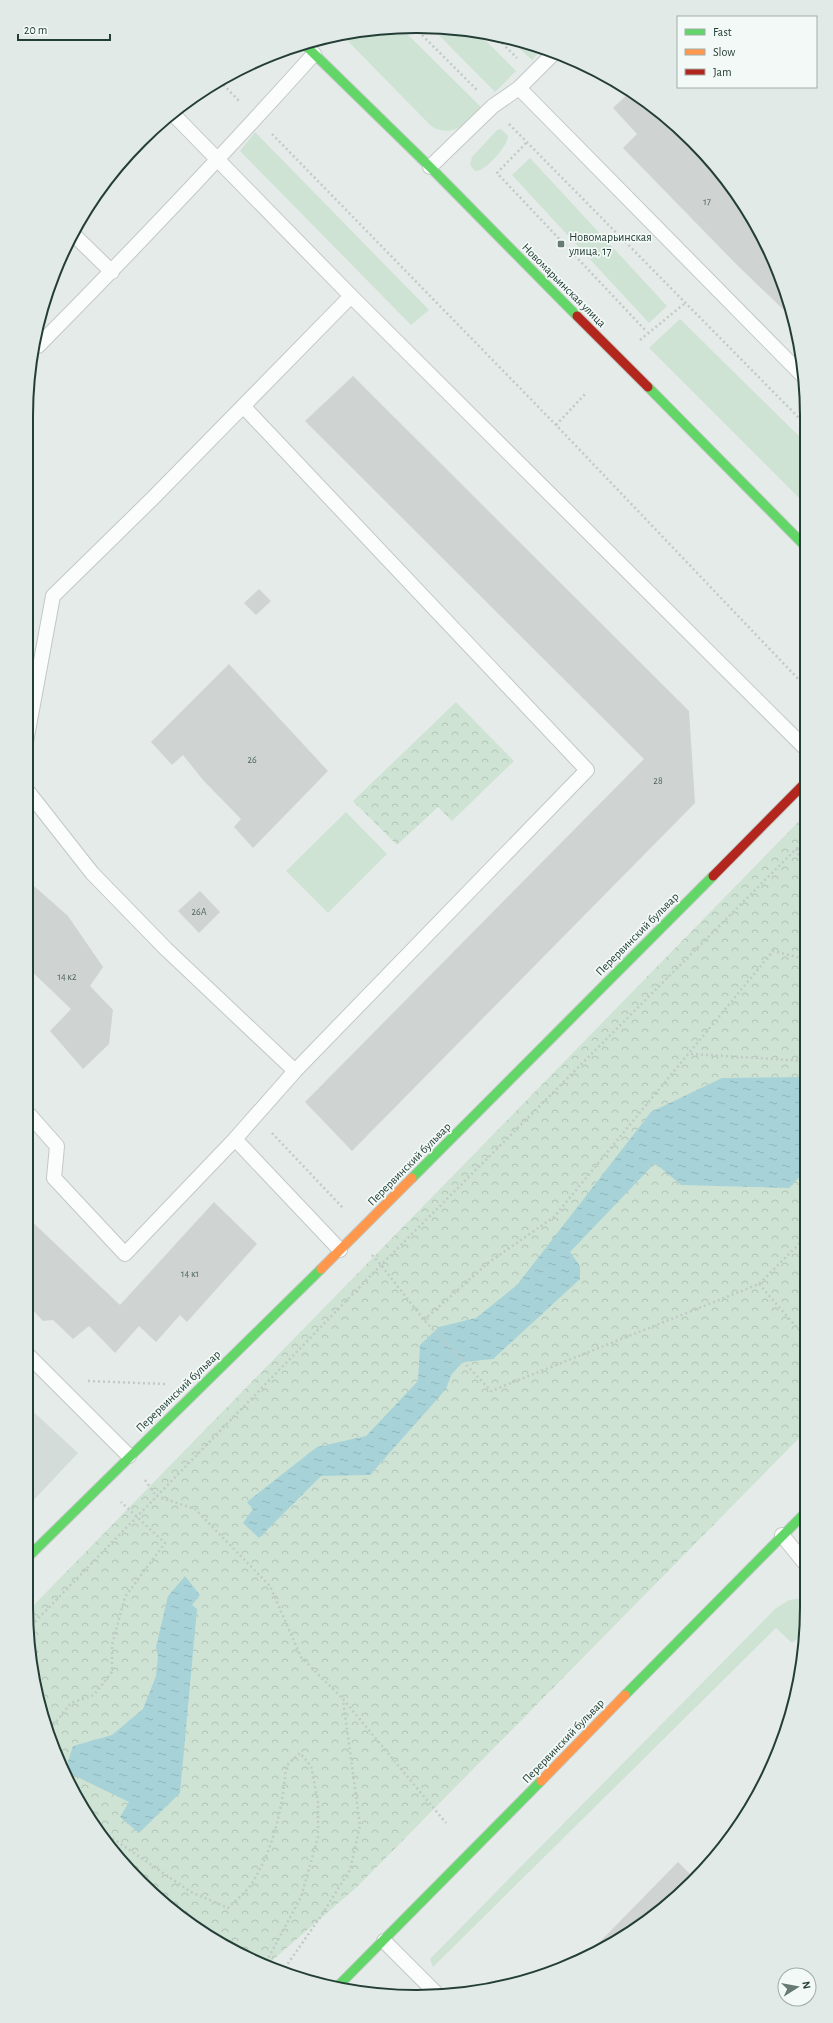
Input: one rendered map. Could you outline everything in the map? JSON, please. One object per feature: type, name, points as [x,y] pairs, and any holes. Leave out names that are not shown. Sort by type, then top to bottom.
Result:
[{"type":"street","name":"Новомарьинская улица","points":[[308,48],[430,167],[800,541]]},
{"type":"street","name":"Перервинский бульвар","points":[[33,1552],[340,1250],[800,788]]},
{"type":"street","name":"Перервинский бульвар","points":[[341,1983],[800,1518]]},
{"type":"lane","points":[[40,344],[112,272],[314,54]]},
{"type":"lane","points":[[430,167],[492,106],[519,88],[550,57]]},
{"type":"lane","points":[[519,88],[797,370]]},
{"type":"lane","points":[[176,117],[351,296],[800,743]]},
{"type":"lane","points":[[77,238],[112,272]]},
{"type":"lane","points":[[33,704],[53,596],[351,296]]},
{"type":"lane","points":[[33,1119],[57,1146],[54,1178],[125,1254],[235,1139],[295,1071],[587,770],[243,406]]},
{"type":"lane","points":[[33,798],[92,874],[166,949],[295,1071]]},
{"type":"lane","points":[[235,1139],[340,1250]]},
{"type":"lane","points":[[33,1360],[129,1456]]},
{"type":"lane","points":[[782,1535],[800,1557]]},
{"type":"lane","points":[[384,1941],[432,1989]]},
{"type":"path","points":[[420,33],[684,304],[800,419]]},
{"type":"path","points":[[502,43],[533,74]]},
{"type":"path","points":[[224,85],[556,425],[800,681]]},
{"type":"path","points":[[526,143],[497,173],[647,332]]},
{"type":"path","points":[[640,340],[647,332],[684,304]]},
{"type":"path","points":[[556,425],[587,392]]},
{"type":"path","points":[[34,1623],[387,1259],[800,844]]},
{"type":"path","points":[[796,848],[800,849]]},
{"type":"path","points":[[796,848],[800,858]]},
{"type":"path","points":[[800,958],[773,951],[691,1054],[554,1217],[488,1263],[424,1320],[491,1392],[759,1284],[800,1243]]},
{"type":"path","points":[[691,1054],[800,1060]]},
{"type":"path","points":[[759,1284],[800,1331]]},
{"type":"path","points":[[52,1379],[172,1384]]},
{"type":"path","points":[[129,1456],[156,1496],[195,1509],[270,1586],[301,1657],[343,1699],[446,1822]]},
{"type":"path","points":[[52,1727],[71,1703],[94,1696],[112,1672],[112,1645],[125,1597],[165,1544],[137,1516],[101,1484]]},
{"type":"path","points":[[285,1967],[350,1870],[360,1825],[343,1699]]},
{"type":"path","points":[[109,1836],[191,1892],[228,1908],[250,1887],[270,1847],[284,1787],[286,1766],[300,1753],[311,1766],[318,1802],[318,1837],[300,1897],[267,1960]]},
{"type":"shaded area","points":[[33,1411],[78,1453],[33,1501]]},
{"type":"green space","points":[[406,33],[482,108],[459,128],[446,131],[439,130],[431,126],[346,39],[366,36]]},
{"type":"green space","points":[[438,34],[484,39],[516,71],[495,92]]},
{"type":"green space","points":[[517,46],[538,53],[532,60]]},
{"type":"green space","points":[[501,129],[508,136],[504,146],[490,163],[475,171],[470,165],[472,157],[497,130]]},
{"type":"green space","points":[[255,132],[429,310],[411,325],[240,151]]},
{"type":"green space","points":[[530,158],[667,306],[649,323],[512,175]]},
{"type":"green space","points":[[680,319],[800,437],[800,499],[649,348]]},
{"type":"green space","points":[[456,702],[514,761],[452,821],[438,807],[397,845],[353,801]]},
{"type":"green space","points":[[346,812],[387,854],[328,913],[286,871]]},
{"type":"green space","points":[[800,820],[800,1437],[358,1886],[271,1961],[225,1939],[183,1911],[145,1878],[112,1840],[98,1820],[84,1798],[73,1776],[53,1730],[40,1681],[36,1657],[33,1606]]},
{"type":"green space","points":[[800,1599],[799,1638],[792,1643],[776,1628],[433,1967],[430,1959],[775,1609],[789,1600]]},
{"type":"water","points":[[800,1077],[800,1176],[789,1188],[681,1185],[655,1163],[570,1252],[580,1266],[580,1279],[493,1359],[463,1362],[451,1375],[446,1389],[370,1475],[321,1476],[259,1538],[243,1523],[253,1509],[247,1502],[317,1447],[366,1436],[418,1381],[420,1345],[439,1327],[476,1318],[517,1285],[651,1112],[722,1078]]},
{"type":"water","points":[[185,1576],[200,1595],[192,1605],[197,1609],[180,1793],[139,1833],[120,1817],[129,1802],[72,1775],[67,1764],[73,1746],[112,1735],[143,1709],[156,1676],[158,1656],[156,1647],[168,1596]]},
{"type":"building","points":[[626,96],[650,112],[669,128],[688,145],[705,164],[721,183],[749,225],[771,270],[785,311],[737,265],[623,148],[637,134],[613,108]]},
{"type":"building","points":[[353,376],[689,711],[695,803],[352,1151],[305,1102],[644,759],[305,421]]},
{"type":"building","points":[[259,589],[271,601],[256,615],[244,603]]},
{"type":"building","points":[[229,664],[328,771],[253,848],[234,827],[241,819],[203,780],[183,755],[172,765],[151,742]]},
{"type":"building","points":[[33,885],[68,916],[103,967],[90,986],[113,1010],[109,1044],[83,1069],[50,1031],[71,1009],[33,973]]},
{"type":"building","points":[[200,891],[220,912],[199,933],[178,911]]},
{"type":"building","points":[[214,1202],[257,1244],[187,1322],[180,1315],[156,1342],[139,1326],[115,1353],[89,1326],[73,1339],[53,1320],[43,1321],[33,1310],[33,1223],[120,1305]]},
{"type":"building","points":[[678,1862],[691,1875],[650,1911],[597,1944]]},
{"type":"traffic: fast","points":[[309,48],[430,167],[577,316]]},
{"type":"traffic: fast","points":[[648,387],[800,541]]},
{"type":"traffic: fast","points":[[412,1178],[713,876]]},
{"type":"traffic: fast","points":[[33,1552],[321,1269]]},
{"type":"traffic: fast","points":[[625,1695],[800,1518]]},
{"type":"traffic: fast","points":[[341,1983],[541,1781]]},
{"type":"traffic: slow","points":[[321,1269],[412,1178]]},
{"type":"traffic: slow","points":[[541,1781],[625,1695]]},
{"type":"traffic: jam","points":[[577,316],[648,387]]},
{"type":"traffic: jam","points":[[713,876],[800,788]]},
{"type":"place","name":"Новомарьинская улица, 17","points":[[561,244]]}]
